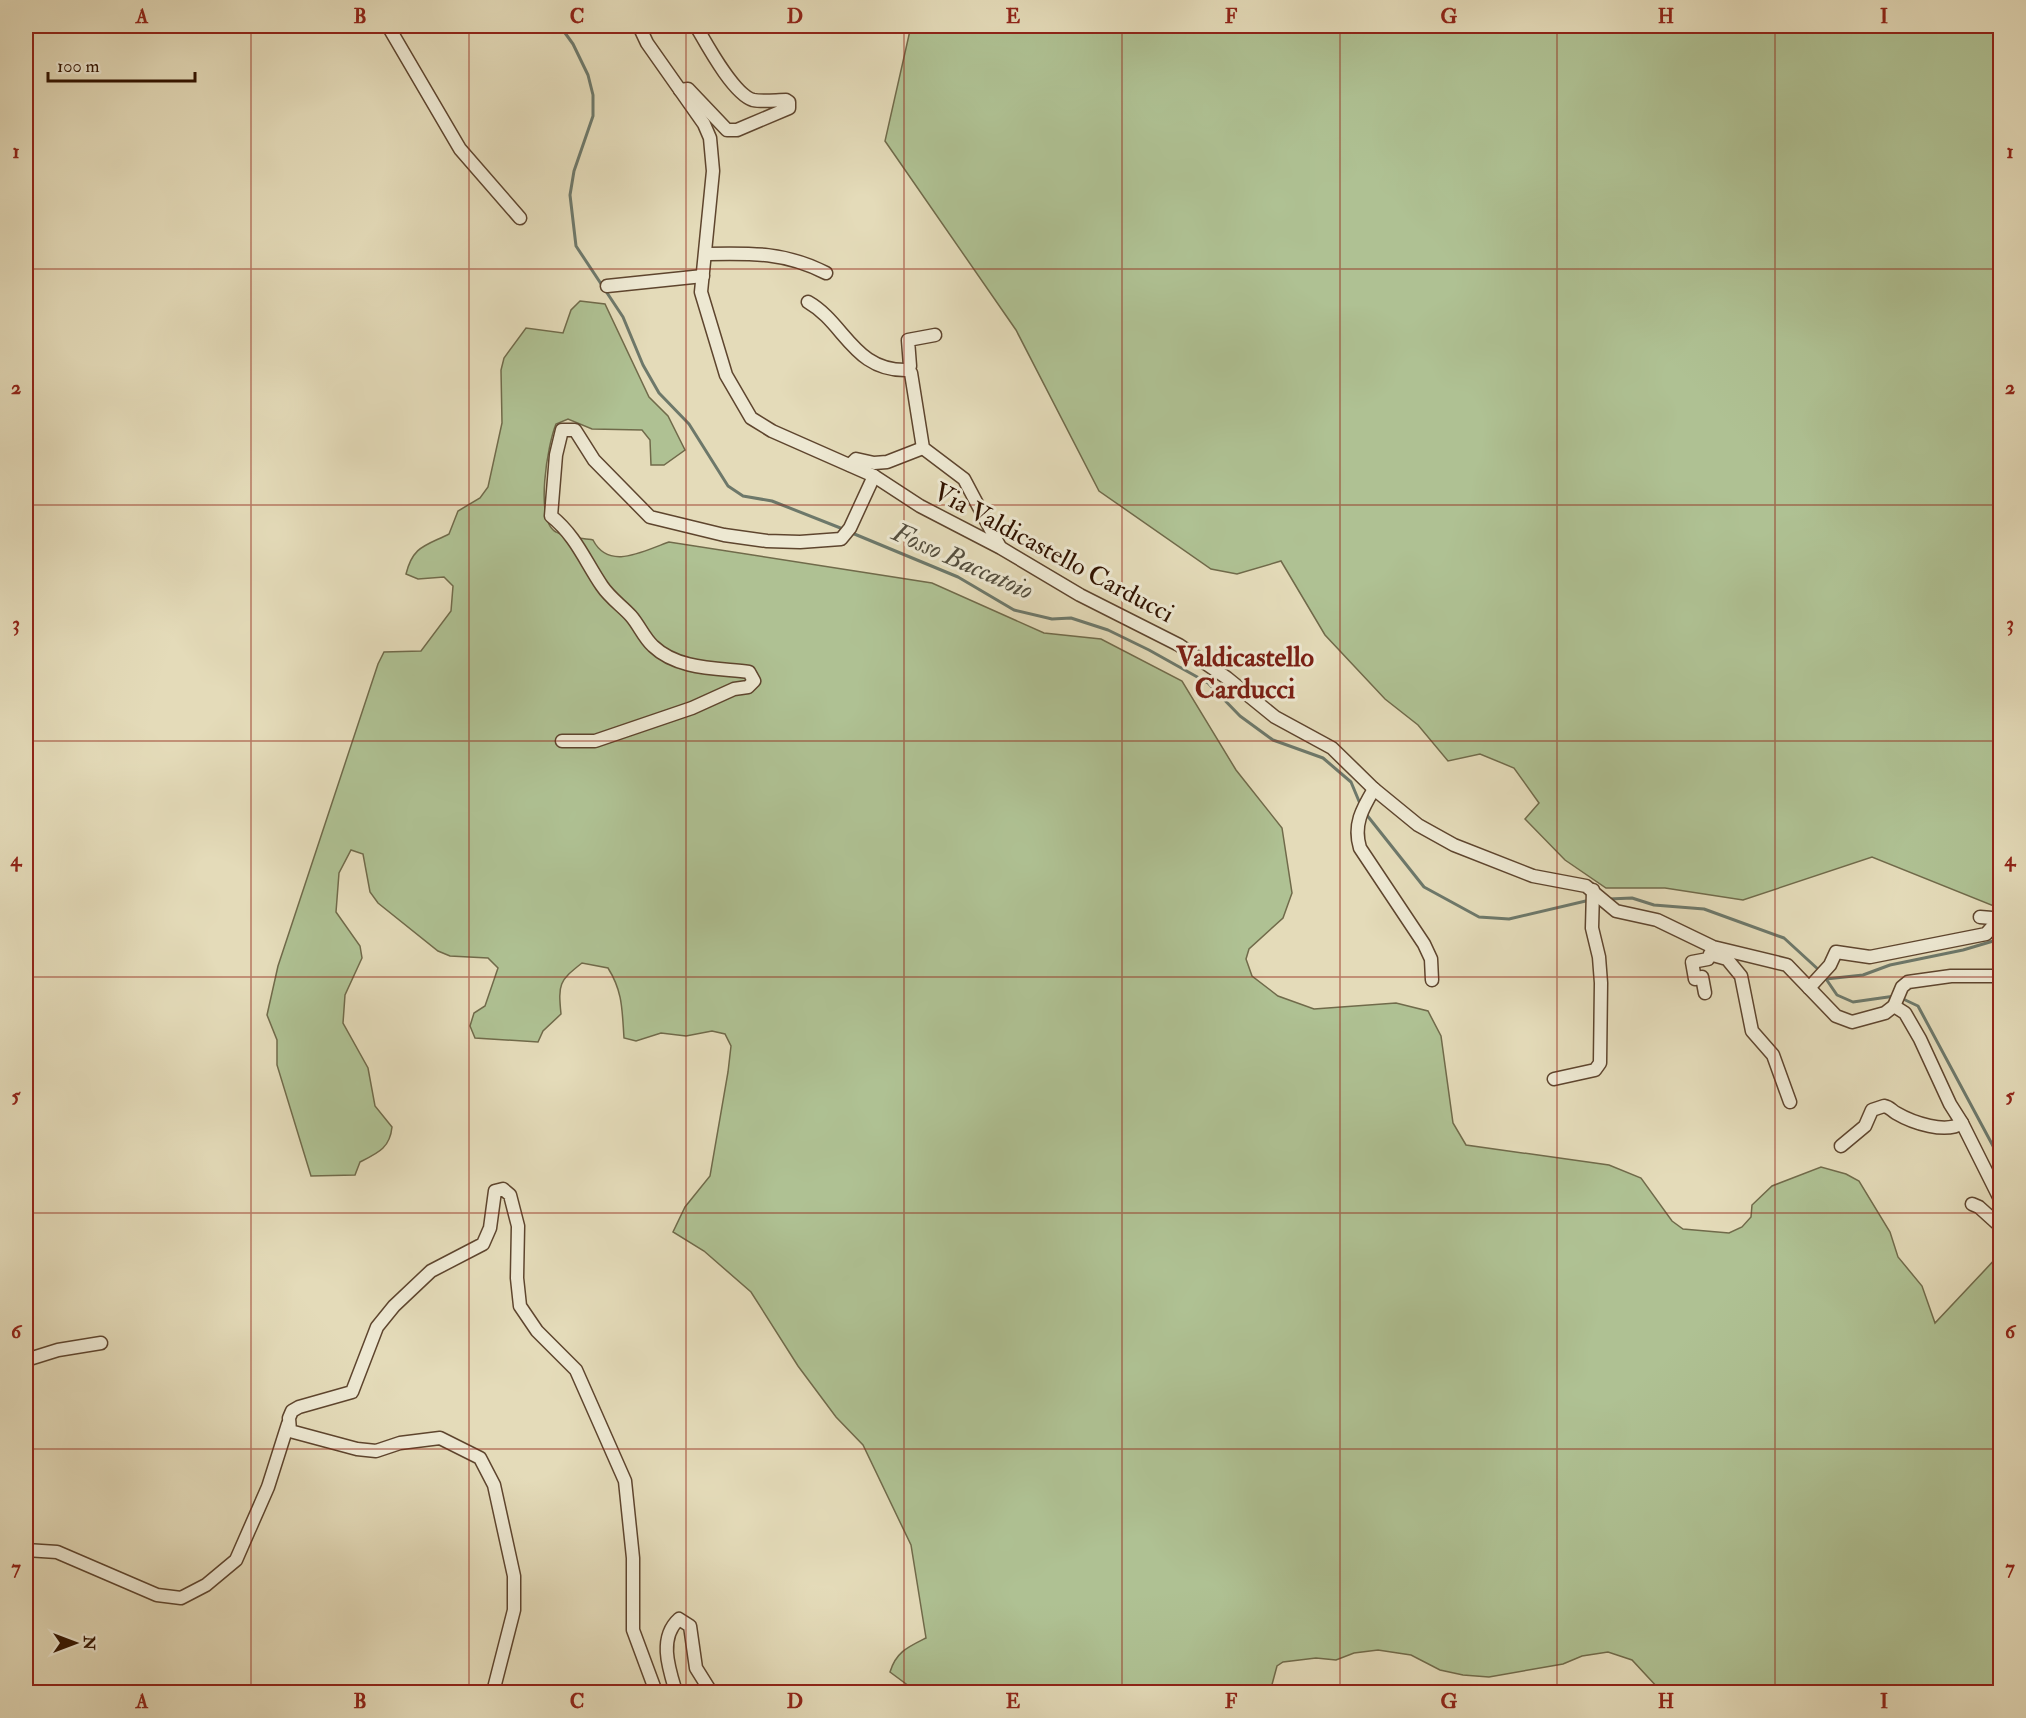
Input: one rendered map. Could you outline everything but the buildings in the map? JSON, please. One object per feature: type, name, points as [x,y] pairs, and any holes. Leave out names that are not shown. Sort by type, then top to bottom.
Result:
[{"type":"street","points":[[388,26],[460,149],[520,218]]},
{"type":"street","name":"Via Valdicastello Carducci","points":[[639,26],[647,43],[704,124],[713,154],[711,206],[701,292],[726,375],[751,418],[772,431],[874,476],[920,506],[1001,548],[1080,595],[1179,645],[1227,678],[1275,717],[1332,748],[1374,789],[1418,825],[1454,845],[1533,876],[1586,886],[1616,911],[1657,920],[1713,951],[1787,965],[1811,986],[1836,1016],[1852,1022],[1885,1013],[1908,982],[1951,976],[2001,976]]},
{"type":"street","name":"Via Valdicastello Carducci","points":[[680,90],[688,89],[696,94],[727,130],[737,130],[789,108],[789,102],[786,100],[753,100],[744,93],[730,79],[696,26]]},
{"type":"street","points":[[706,254],[774,254],[789,257],[826,273]]},
{"type":"street","points":[[607,286],[703,276]]},
{"type":"street","points":[[808,302],[820,309],[856,351],[886,369],[908,370]]},
{"type":"street","points":[[935,335],[908,340],[910,366],[908,370],[912,377],[923,448],[964,479],[1001,548]]},
{"type":"street","points":[[562,741],[595,741],[692,708],[734,689],[748,687],[754,681],[749,672],[705,669],[666,656],[652,646],[632,617],[603,588],[580,546],[567,528],[551,516],[554,464],[562,430],[575,430],[594,460],[650,517],[724,535],[767,541],[833,542],[848,531],[874,476]]},
{"type":"street","points":[[850,465],[856,459],[874,463],[887,462],[923,448]]},
{"type":"street","points":[[1374,789],[1358,819],[1356,835],[1360,848],[1424,944],[1431,959],[1432,980]]},
{"type":"street","points":[[1554,1079],[1595,1070],[1600,1062],[1601,983],[1599,957],[1592,928],[1593,890]]},
{"type":"street","points":[[1811,986],[1830,965],[1836,952],[1870,957],[1986,934],[1993,926],[1992,918],[1980,917]]},
{"type":"street","points":[[1705,993],[1702,978],[1695,979],[1692,962],[1708,959],[1713,951],[1727,959],[1741,976],[1752,1031],[1773,1055],[1790,1102]]},
{"type":"street","points":[[1896,1000],[1905,1013],[1950,1104],[2001,1198]]},
{"type":"street","points":[[1840,1146],[1865,1126],[1872,1110],[1884,1106],[1907,1118],[1937,1127],[1955,1128],[1962,1123]]},
{"type":"street","points":[[26,1550],[57,1552],[157,1595],[181,1598],[206,1585],[236,1560],[268,1488],[289,1427],[292,1411],[352,1392],[377,1327],[394,1306],[430,1271],[483,1244],[490,1228],[495,1191],[503,1189],[510,1195],[518,1226],[517,1278],[520,1306],[537,1331],[576,1370],[625,1482],[633,1558],[633,1630],[656,1692]]},
{"type":"street","points":[[1972,1204],[1979,1207],[2001,1226]]},
{"type":"street","points":[[26,1360],[58,1350],[101,1343]]},
{"type":"street","points":[[289,1427],[357,1449],[376,1451],[400,1443],[440,1438],[480,1458],[495,1485],[514,1576],[514,1610],[493,1692]]},
{"type":"street","points":[[676,1692],[666,1644],[671,1626],[679,1619],[690,1626],[696,1668],[711,1692]]},
{"type":"green space","points":[[911,26],[2000,26],[2000,912],[1999,908],[1872,857],[1743,900],[1665,888],[1606,888],[1565,860],[1525,819],[1539,803],[1514,768],[1480,754],[1448,761],[1418,725],[1385,699],[1325,635],[1281,561],[1237,574],[1211,569],[1099,491],[1016,330],[885,141]]},
{"type":"green space","points":[[580,301],[605,304],[649,397],[668,416],[685,450],[664,465],[651,465],[650,440],[642,430],[592,429],[568,419],[556,424],[547,463],[544,498],[549,525],[556,532],[569,537],[593,540],[608,555],[617,557],[638,553],[669,542],[932,583],[1044,633],[1101,639],[1182,681],[1236,770],[1282,828],[1292,893],[1283,918],[1249,949],[1246,959],[1252,976],[1278,996],[1314,1009],[1396,1003],[1428,1011],[1441,1036],[1453,1123],[1466,1145],[1609,1165],[1641,1178],[1672,1221],[1683,1229],[1729,1233],[1742,1227],[1751,1217],[1752,1205],[1772,1186],[1821,1167],[1846,1174],[1859,1181],[1890,1232],[1898,1257],[1922,1286],[1935,1323],[2000,1254],[2000,1692],[1659,1692],[1659,1689],[1632,1660],[1608,1652],[1582,1656],[1563,1664],[1489,1677],[1440,1670],[1411,1655],[1378,1650],[1354,1653],[1336,1660],[1316,1658],[1283,1662],[1277,1666],[1270,1692],[917,1692],[890,1672],[899,1655],[908,1647],[926,1638],[911,1545],[863,1445],[836,1417],[798,1366],[751,1292],[704,1251],[673,1232],[685,1207],[710,1176],[731,1046],[725,1034],[712,1031],[686,1036],[661,1033],[636,1041],[624,1038],[621,1002],[617,985],[608,968],[582,963],[564,979],[560,989],[561,1014],[543,1031],[538,1042],[475,1038],[470,1026],[474,1013],[485,1006],[498,968],[488,958],[450,956],[438,951],[378,903],[370,892],[363,854],[351,850],[339,873],[336,912],[360,946],[362,958],[345,995],[343,1023],[368,1068],[375,1106],[392,1127],[386,1145],[378,1153],[360,1162],[355,1175],[311,1176],[277,1065],[277,1040],[267,1015],[278,966],[378,664],[384,652],[421,651],[451,611],[453,586],[444,577],[418,579],[406,574],[412,558],[421,548],[449,534],[458,511],[480,498],[488,487],[502,423],[501,370],[504,358],[526,328],[563,333],[571,310]]},
{"type":"waterway","name":"Fosso Baccatoio","points":[[560,26],[573,44],[588,75],[593,95],[593,116],[574,171],[570,195],[576,246],[623,317],[643,365],[659,393],[689,424],[728,486],[743,496],[772,501],[843,529]]},
{"type":"waterway","name":"Fosso Baccatoio","points":[[852,533],[958,577],[1014,610],[1052,619],[1071,618],[1108,630],[1149,650],[1208,683],[1240,716],[1273,740],[1323,758],[1351,782],[1361,806]]},
{"type":"waterway","name":"Fosso Baccatoio","points":[[1366,814],[1424,887],[1479,917],[1509,919],[1590,900]]},
{"type":"waterway","name":"Fosso Baccatoio","points":[[1609,899],[1632,898],[1654,905],[1704,909],[1784,938],[1820,971]]},
{"type":"waterway","points":[[1826,979],[1863,975],[1890,965],[1963,950],[2000,939]]},
{"type":"waterway","points":[[1824,976],[1837,995],[1853,1002],[1895,996]]},
{"type":"waterway","points":[[1901,998],[1918,1006],[2000,1159]]},
{"type":"district","name":"Valdicastello Carducci","points":[[1245,672]]}]
